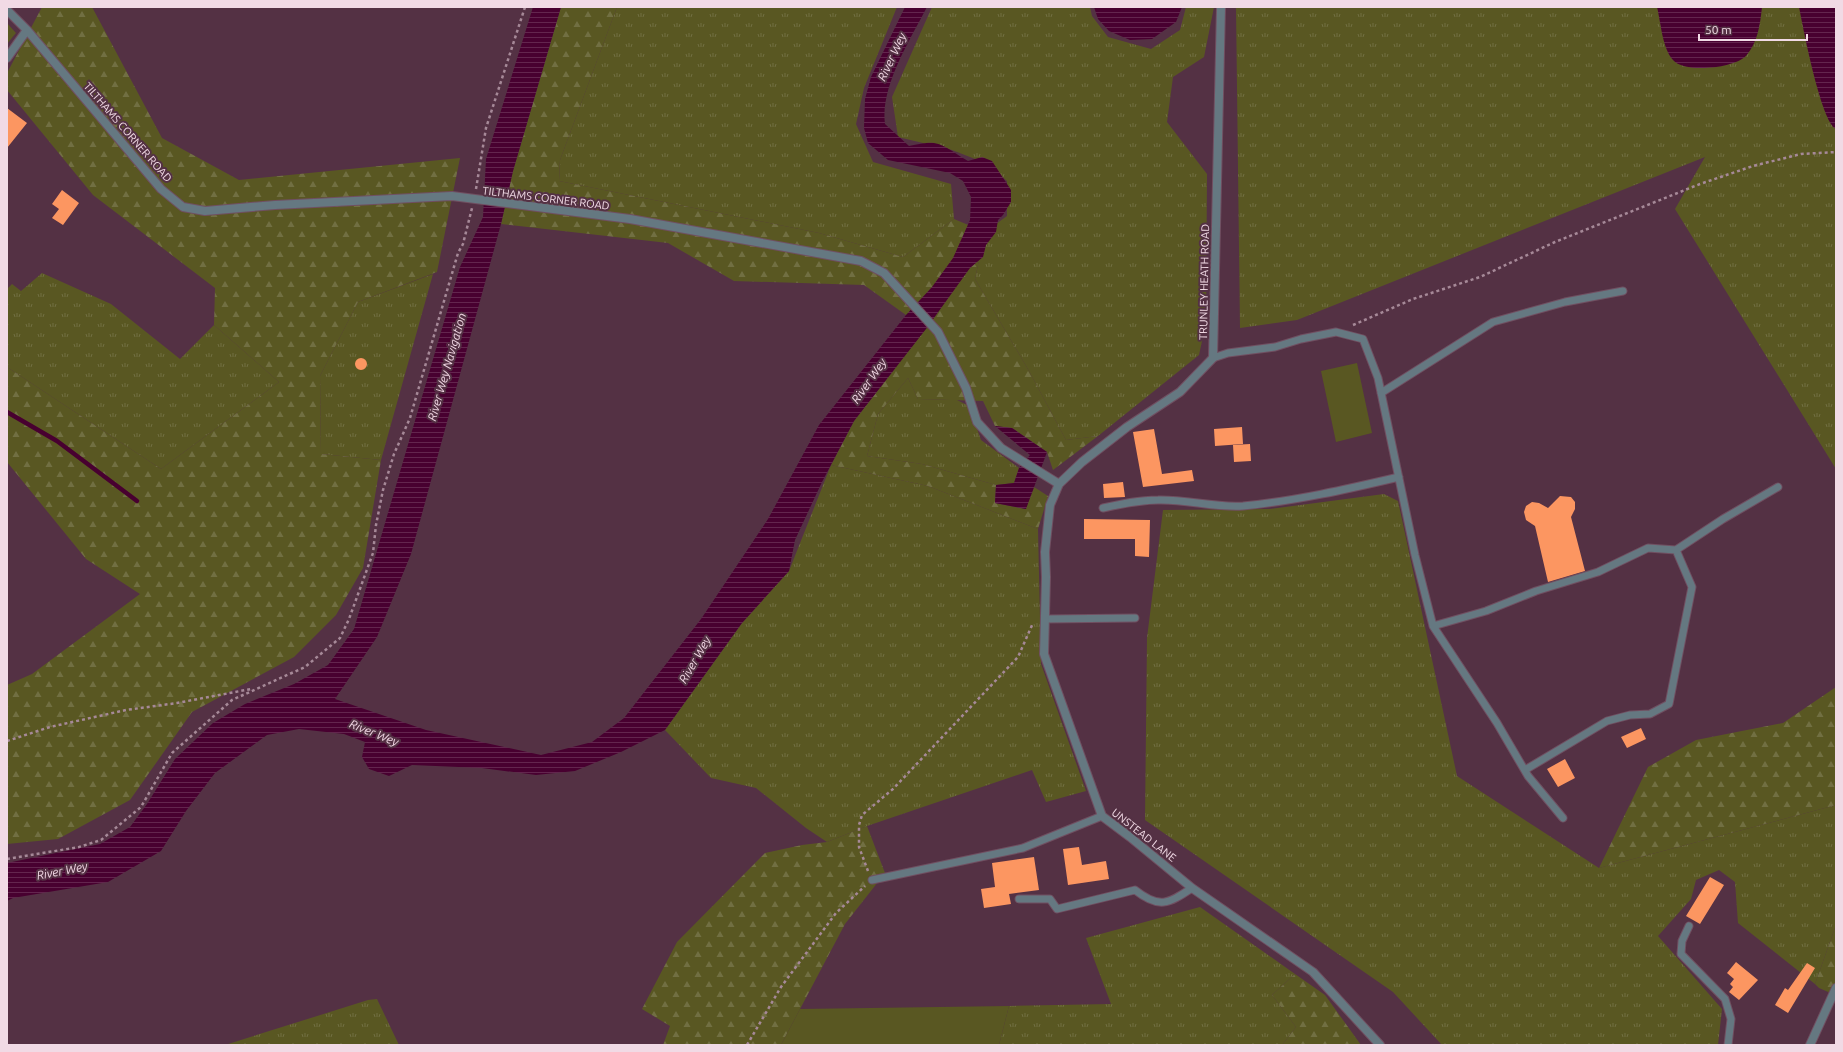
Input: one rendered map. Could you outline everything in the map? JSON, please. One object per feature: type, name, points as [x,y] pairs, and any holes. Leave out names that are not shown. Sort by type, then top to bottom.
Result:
[{"type":"street","name":"TRUNLEY HEATH ROAD","points":[[1213,358],[1222,7]]},
{"type":"street","name":"TILTHAMS CORNER ROAD","points":[[7,10],[27,30],[161,189],[183,207],[205,211],[395,198],[452,196],[630,219],[861,261],[884,273],[909,298],[938,332],[966,388],[977,422],[1001,448],[1059,484]]},
{"type":"street","points":[[7,58],[27,30]]},
{"type":"street","points":[[1059,484],[1082,462],[1127,427],[1180,392],[1213,358]]},
{"type":"street","name":"UNSTEAD LANE","points":[[1059,484],[1050,505],[1046,544],[1044,654],[1102,816],[1192,888],[1313,972],[1380,1045]]},
{"type":"street","points":[[1810,1045],[1836,988]]},
{"type":"lane","points":[[1381,393],[1492,322],[1565,302],[1623,291]]},
{"type":"lane","points":[[1213,358],[1228,353],[1276,347],[1301,339],[1336,332],[1363,339],[1378,378],[1416,556],[1433,626],[1497,723],[1525,770],[1563,818]]},
{"type":"lane","points":[[1103,508],[1132,502],[1157,500],[1208,505],[1242,506],[1338,491],[1399,477]]},
{"type":"lane","points":[[1433,626],[1486,611],[1536,591],[1598,572],[1648,548],[1676,550],[1723,519],[1778,487]]},
{"type":"lane","points":[[1525,770],[1607,721],[1630,715],[1650,714],[1669,704],[1692,587],[1676,550]]},
{"type":"lane","points":[[1045,619],[1135,618]]},
{"type":"lane","points":[[872,880],[1023,848],[1102,816]]},
{"type":"lane","points":[[1019,899],[1050,898],[1057,909],[1135,890],[1149,901],[1171,902],[1192,888]]},
{"type":"lane","points":[[1689,926],[1682,941],[1681,954],[1725,999],[1731,1019],[1728,1045]]},
{"type":"path","points":[[7,742],[50,728],[126,710],[177,703],[253,689],[276,682],[305,667],[340,638],[349,619],[373,553],[376,525],[383,490],[394,454],[410,418],[458,253],[463,244],[476,200],[486,128],[525,7]]},
{"type":"path","points":[[1336,332],[1413,299],[1480,277],[1555,242],[1700,184],[1753,166],[1800,154],[1836,152]]},
{"type":"path","points":[[747,1045],[781,987],[836,913],[872,880],[859,847],[859,825],[862,815],[894,789],[1018,657],[1035,619]]},
{"type":"path","points":[[7,859],[79,847],[101,840],[141,807],[172,753],[232,700],[253,689]]},
{"type":"green space","points":[[42,7],[92,7],[162,138],[239,180],[460,158],[437,272],[358,302],[320,376],[321,454],[381,460],[363,568],[336,615],[294,657],[192,712],[130,800],[58,839],[7,844],[7,685],[32,674],[140,594],[86,559],[7,462],[7,367],[161,469],[279,382],[214,325],[215,288],[93,195],[7,90],[7,73]]},
{"type":"green space","points":[[561,7],[617,7],[560,160],[559,181],[819,233],[903,257],[954,219],[985,232],[975,279],[1029,371],[1066,440],[1098,436],[1053,470],[1047,452],[1012,428],[995,426],[983,401],[918,399],[908,378],[878,414],[867,456],[922,464],[996,485],[995,503],[1025,509],[1034,487],[1048,496],[1038,529],[928,486],[831,465],[854,421],[892,372],[936,307],[906,315],[864,285],[734,281],[668,243],[501,224],[513,171]]},
{"type":"green space","points":[[617,7],[897,7],[864,88],[856,124],[873,162],[951,184],[954,219],[903,257],[819,233],[559,181],[560,160]]},
{"type":"green space","points":[[932,7],[1090,7],[1092,16],[1108,37],[1151,49],[1180,30],[1186,7],[1214,7],[1204,57],[1173,77],[1167,122],[1207,174],[1206,322],[1199,355],[1098,436],[1066,440],[1029,371],[975,279],[985,232],[1007,216],[1007,181],[988,164],[952,150],[898,137],[892,97]]},
{"type":"green space","points":[[1236,7],[1836,7],[1836,469],[1675,209],[1705,157],[1297,320],[1240,328]]},
{"type":"green space","points":[[7,23],[16,33],[7,44]]},
{"type":"green space","points":[[42,273],[111,304],[180,359],[214,325],[279,382],[161,469],[7,367],[7,289],[12,284],[21,291]]},
{"type":"green space","points":[[433,274],[381,460],[321,454],[320,376],[358,302]]},
{"type":"green space","points":[[1357,363],[1372,433],[1336,442],[1321,371]]},
{"type":"green space","points":[[908,378],[918,399],[957,400],[969,406],[981,440],[1019,468],[1014,483],[996,485],[922,464],[867,456],[878,414]]},
{"type":"green space","points":[[831,465],[928,486],[1038,529],[1041,664],[1086,791],[1046,802],[1032,770],[867,826],[827,842],[806,828],[756,788],[711,778],[665,730],[742,623],[789,571]]},
{"type":"green space","points":[[1384,494],[1398,501],[1457,776],[1599,868],[1836,805],[1836,925],[1815,984],[1738,923],[1735,882],[1719,870],[1696,880],[1691,899],[1658,936],[1722,1009],[1718,1045],[1442,1045],[1393,992],[1145,820],[1147,638],[1163,510],[1270,509]]},
{"type":"green space","points":[[1836,687],[1836,805],[1599,868],[1648,767],[1696,740],[1783,723]]},
{"type":"green space","points":[[867,826],[885,873],[845,924],[781,1045],[663,1045],[670,1026],[642,1009],[677,942],[765,853],[802,845],[827,842]]},
{"type":"green space","points":[[1200,907],[1295,974],[1272,995],[1296,1027],[1282,1045],[999,1045],[1009,1006],[1111,1004],[1086,938]]},
{"type":"green space","points":[[1836,925],[1836,988],[1833,994],[1819,988],[1815,984]]},
{"type":"green space","points":[[1295,974],[1325,995],[1361,1045],[1282,1045],[1296,1027],[1272,995]]},
{"type":"green space","points":[[377,999],[399,1045],[225,1045],[368,1000]]},
{"type":"green space","points":[[1009,1006],[999,1045],[781,1045],[800,1009]]},
{"type":"water","points":[[533,7],[561,7],[513,171],[501,224],[411,554],[377,637],[335,699],[426,730],[541,755],[592,742],[624,718],[701,619],[768,519],[819,425],[906,315],[932,287],[953,258],[970,220],[971,197],[963,181],[950,173],[888,160],[868,143],[864,128],[865,99],[871,77],[905,7],[927,7],[905,49],[892,79],[887,95],[885,124],[909,146],[934,143],[947,148],[968,161],[982,157],[992,161],[1011,190],[1011,202],[998,220],[996,232],[986,245],[983,257],[970,268],[926,329],[854,421],[822,482],[795,540],[789,571],[742,623],[665,730],[621,752],[575,771],[536,775],[482,768],[412,765],[389,776],[369,769],[362,757],[365,742],[344,734],[299,729],[267,735],[215,773],[186,811],[161,851],[108,882],[13,898],[7,901],[7,863],[100,844],[130,827],[147,804],[175,759],[213,723],[245,704],[294,684],[328,665],[354,629],[460,267],[483,217],[486,159]]},
{"type":"water","points":[[1094,7],[1182,7],[1176,22],[1152,39],[1130,40],[1109,31],[1098,19]]},
{"type":"water","points":[[1657,7],[1762,7],[1756,39],[1746,56],[1731,64],[1710,68],[1698,68],[1679,64],[1669,55],[1662,35]]},
{"type":"water","points":[[1799,7],[1836,7],[1836,129],[1830,123],[1824,110],[1813,73]]},
{"type":"water","points":[[995,426],[1012,428],[1047,452],[1026,509],[995,503],[996,485],[1014,483],[1019,468],[1030,455]]},
{"type":"building","points":[[7,108],[27,123],[7,148]]},
{"type":"building","points":[[62,190],[79,203],[63,225],[52,218],[59,209],[52,204]]},
{"type":"building","points":[[359,358],[363,358],[367,364],[363,370],[359,370],[355,366],[355,362]]},
{"type":"building","points":[[1242,427],[1243,444],[1215,446],[1214,429]]},
{"type":"building","points":[[1154,429],[1162,474],[1192,470],[1194,481],[1143,487],[1133,432]]},
{"type":"building","points":[[1250,444],[1251,461],[1234,462],[1233,445]]},
{"type":"building","points":[[1123,482],[1125,497],[1104,498],[1103,484]]},
{"type":"building","points":[[1560,496],[1571,497],[1575,502],[1575,509],[1571,517],[1585,571],[1548,582],[1535,526],[1526,520],[1524,512],[1526,506],[1532,502],[1539,503],[1548,508]]},
{"type":"building","points":[[1084,519],[1150,520],[1149,557],[1135,556],[1135,539],[1084,539]]},
{"type":"building","points":[[1641,728],[1646,739],[1627,748],[1621,737]]},
{"type":"building","points":[[1565,759],[1575,778],[1558,787],[1547,769]]},
{"type":"building","points":[[1079,847],[1082,865],[1106,861],[1109,879],[1068,885],[1063,849]]},
{"type":"building","points":[[1034,857],[1039,890],[1009,894],[1011,904],[984,908],[981,889],[995,887],[992,863]]},
{"type":"building","points":[[1710,877],[1724,885],[1700,924],[1686,916]]},
{"type":"building","points":[[1736,962],[1758,980],[1739,1000],[1729,992],[1733,987],[1730,984],[1734,979],[1727,973]]},
{"type":"building","points":[[1807,963],[1815,968],[1788,1013],[1775,1005],[1785,988],[1788,990]]},
{"type":"waterway","points":[[7,412],[57,441],[137,501]]},
{"type":"water label","name":"River Wey","points":[[892,57]]},
{"type":"water label","name":"River Wey Navigation","points":[[447,367]]},
{"type":"water label","name":"River Wey","points":[[869,381]]},
{"type":"water label","name":"River Wey","points":[[695,660]]},
{"type":"water label","name":"River Wey","points":[[374,733]]},
{"type":"water label","name":"River Wey","points":[[62,871]]}]
